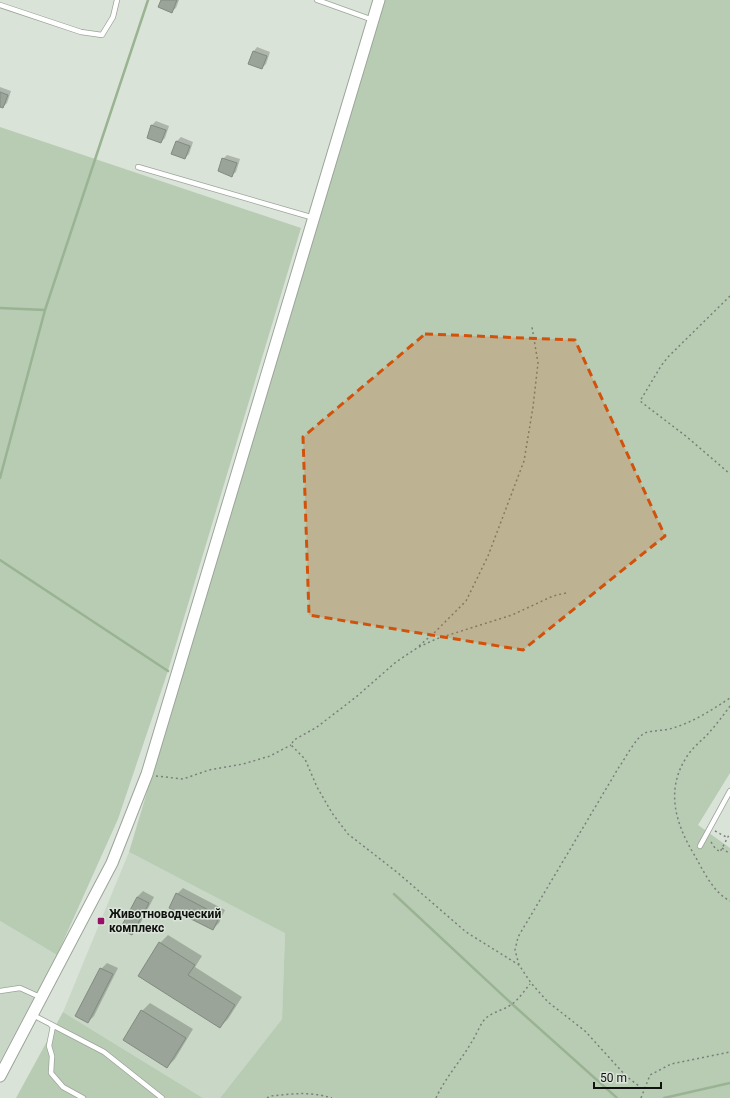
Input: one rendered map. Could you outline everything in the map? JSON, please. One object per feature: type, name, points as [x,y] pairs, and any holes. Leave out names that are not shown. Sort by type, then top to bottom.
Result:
[{"type":"street","points":[[0,1076],[112,863],[147,774],[379,0]]},
{"type":"lane","points":[[0,5],[81,32],[102,35],[113,16],[117,0]]},
{"type":"lane","points":[[317,0],[373,20]]},
{"type":"lane","points":[[138,167],[314,218]]},
{"type":"lane","points":[[700,846],[730,791]]},
{"type":"lane","points":[[0,992],[20,988],[40,998]]},
{"type":"lane","points":[[32,1015],[104,1052],[162,1098]]},
{"type":"lane","points":[[53,1026],[49,1046],[52,1056],[51,1073],[63,1087],[83,1098]]},
{"type":"path","points":[[730,296],[661,366],[640,401],[687,437],[730,474]]},
{"type":"path","points":[[147,774],[183,779],[210,770],[243,764],[270,756],[317,727],[356,697],[396,662],[417,648],[436,632],[466,601],[488,556],[524,460],[533,407],[538,363],[532,327]]},
{"type":"path","points":[[417,648],[436,639],[512,615],[553,596],[566,593]]},
{"type":"path","points":[[644,1090],[626,1076],[585,1031],[548,1002],[531,983],[519,965],[515,950],[518,937],[619,767],[638,740],[645,733],[667,730],[683,725],[730,698]]},
{"type":"path","points":[[730,706],[719,721],[686,758],[675,787],[675,806],[679,824],[686,841],[719,893],[730,901]]},
{"type":"path","points":[[290,745],[305,759],[317,787],[332,813],[348,834],[398,873],[466,932],[519,965]]},
{"type":"path","points":[[710,828],[728,838]]},
{"type":"path","points":[[711,838],[711,843],[720,852],[730,833]]},
{"type":"path","points":[[722,848],[730,854]]},
{"type":"path","points":[[436,1098],[443,1084],[451,1075],[468,1049],[484,1021],[492,1013],[510,1006],[520,997],[531,983]]},
{"type":"path","points":[[641,1098],[650,1075],[671,1064],[730,1052]]},
{"type":"path","points":[[267,1098],[270,1096],[304,1092],[332,1098]]},
{"type":"highlighted area","points":[[425,334],[575,340],[665,536],[523,650],[309,615],[303,437]]},
{"type":"shaded area","points":[[385,0],[730,0],[730,773],[698,825],[730,848],[730,1098],[220,1098],[282,1019],[285,933],[129,852]]},
{"type":"shaded area","points":[[0,127],[301,228],[168,671],[118,819],[57,955],[0,921]]},
{"type":"shaded area","points":[[129,852],[285,932],[282,1019],[220,1098],[203,1098],[63,1012]]},
{"type":"shaded area","points":[[0,921],[57,955],[0,1061]]},
{"type":"shaded area","points":[[63,1012],[203,1098],[16,1098]]},
{"type":"building","points":[[161,0],[177,0],[172,13],[158,7]]},
{"type":"building","points":[[253,51],[267,56],[262,69],[248,64]]},
{"type":"building","points":[[0,92],[8,95],[3,108],[0,107]]},
{"type":"building","points":[[151,125],[166,130],[161,143],[147,138]]},
{"type":"building","points":[[176,141],[190,146],[185,159],[171,154]]},
{"type":"building","points":[[222,158],[237,163],[232,177],[218,171]]},
{"type":"building","points":[[176,893],[220,916],[213,930],[169,908]]},
{"type":"building","points":[[137,897],[149,903],[132,935],[120,929]]},
{"type":"building","points":[[159,942],[195,965],[188,975],[235,1005],[220,1028],[138,976]]},
{"type":"building","points":[[100,968],[113,974],[88,1023],[75,1016]]},
{"type":"building","points":[[141,1010],[186,1038],[167,1068],[123,1040]]},
{"type":"waterway","points":[[0,478],[45,310],[148,0]]},
{"type":"waterway","points":[[0,308],[45,310]]},
{"type":"waterway","points":[[0,560],[168,671]]},
{"type":"waterway","points":[[394,894],[512,1004],[617,1098]]},
{"type":"waterway","points":[[664,1098],[730,1083]]},
{"type":"place","name":"Животноводческий комплекс","points":[[101,921]]}]
